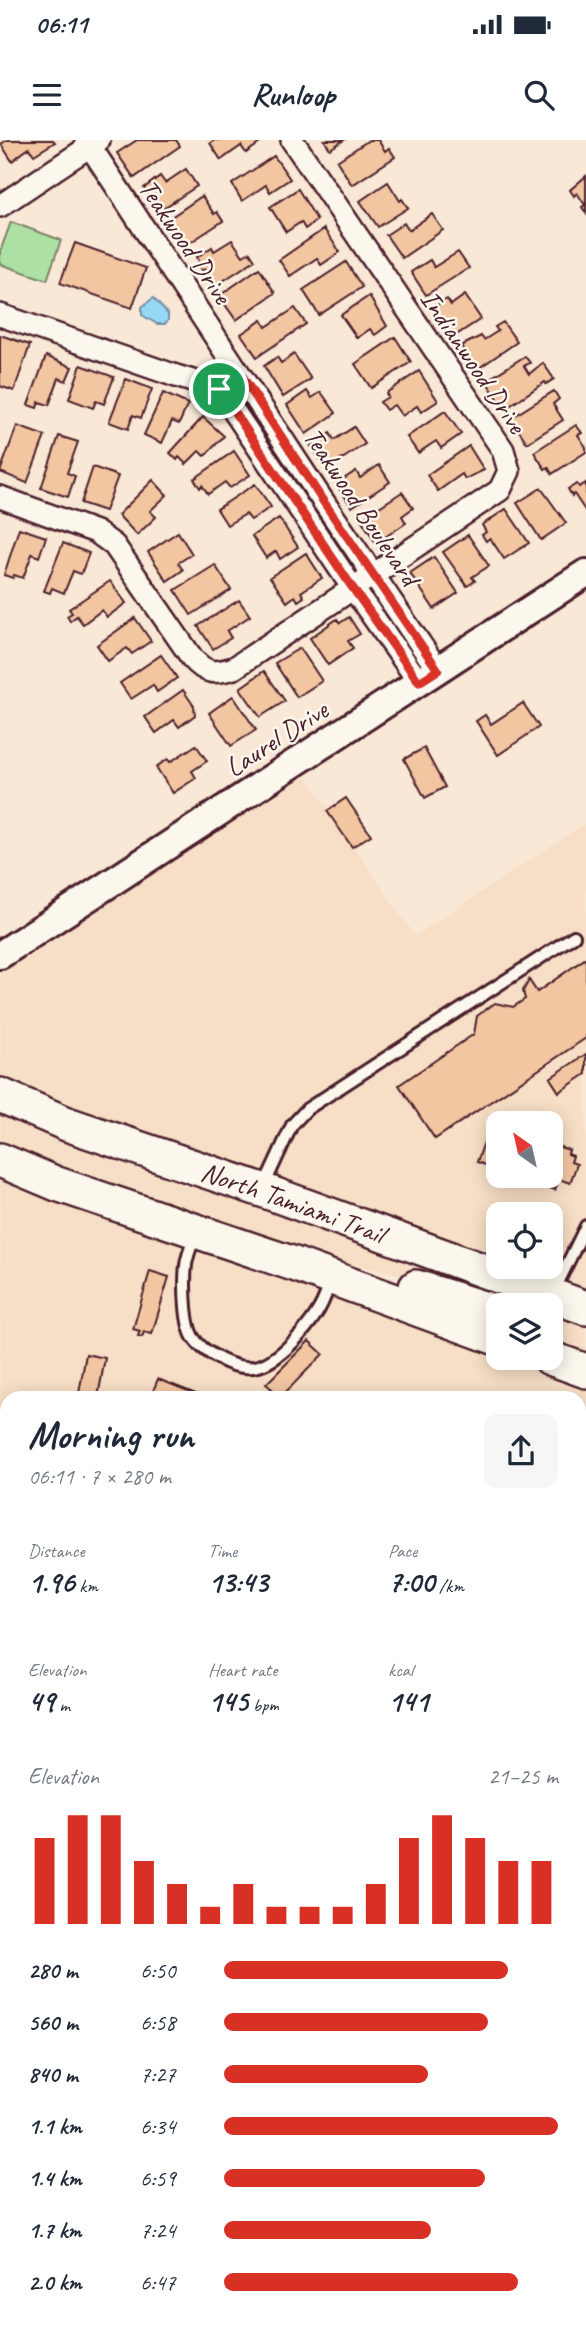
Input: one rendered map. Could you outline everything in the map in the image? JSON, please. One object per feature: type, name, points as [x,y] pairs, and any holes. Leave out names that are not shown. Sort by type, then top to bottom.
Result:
[{"type":"main road","name":"North Tamiami Trail","points":[[0,1095],[67,1124],[261,1190],[530,1293]]},
{"type":"main road","name":"North Tamiami Trail","points":[[0,1160],[57,1184],[332,1275],[486,1334]]},
{"type":"main road","points":[[332,1275],[425,1289],[486,1309]]},
{"type":"main road","name":"North Tamiami Trail","points":[[563,1303],[586,1308]]},
{"type":"main road","points":[[563,1363],[586,1371]]},
{"type":"street","name":"Indianwood Drive","points":[[0,497],[96,532],[114,545],[192,658],[201,668],[218,673],[234,668],[500,490],[509,471],[503,450],[292,140]]},
{"type":"street","points":[[0,206],[91,142]]},
{"type":"street","name":"Teakwood Drive","points":[[91,142],[240,373]]},
{"type":"street","points":[[0,315],[219,389],[240,373]]},
{"type":"street","name":"Teakwood Boulevard","points":[[240,373],[374,574],[428,676]]},
{"type":"street","name":"Teakwood Boulevard","points":[[219,389],[352,587],[428,676]]},
{"type":"street","name":"Laurel Drive","points":[[0,955],[586,573]]},
{"type":"lane","points":[[261,1190],[292,1125],[307,1109],[574,936]]},
{"type":"lane","points":[[552,1293],[586,1226]]},
{"type":"lane","points":[[197,1231],[186,1264],[190,1330],[197,1342],[225,1363],[243,1368],[258,1368],[292,1344],[315,1317],[325,1300],[332,1275]]},
{"type":"shaded area","points":[[302,771],[415,936],[586,823],[586,1298],[535,1279],[563,1279],[563,1202],[486,1202],[486,1260],[0,1084],[0,967]]},
{"type":"shaded area","points":[[0,1106],[499,1293],[486,1293],[486,1299],[426,1279],[295,1254],[0,1150]]},
{"type":"shaded area","points":[[0,1171],[486,1345],[486,1370],[554,1370],[586,1382],[586,1391],[0,1391]]},
{"type":"shaded area","points":[[563,1310],[586,1318],[586,1361],[563,1352]]},
{"type":"green space","points":[[11,222],[61,240],[47,280],[0,264],[0,252]]},
{"type":"water","points":[[153,298],[168,314],[165,324],[157,324],[142,315],[142,307]]},
{"type":"building","points":[[7,140],[55,142],[34,155],[29,148],[12,161],[1,144]]},
{"type":"building","points":[[137,140],[176,140],[180,146],[134,178],[117,153]]},
{"type":"building","points":[[215,140],[264,140],[246,153],[241,146],[221,160],[210,143]]},
{"type":"building","points":[[324,140],[344,140],[330,149]]},
{"type":"building","points":[[369,140],[378,140],[385,151],[389,148],[395,157],[352,185],[337,161]]},
{"type":"building","points":[[274,156],[290,179],[270,192],[266,185],[242,201],[232,184]]},
{"type":"building","points":[[186,169],[197,186],[159,211],[144,188],[160,176],[165,183]]},
{"type":"building","points":[[586,176],[586,213],[582,207],[585,205],[577,193],[574,196],[570,190]]},
{"type":"building","points":[[388,182],[408,208],[378,227],[360,201]]},
{"type":"building","points":[[298,189],[317,220],[305,229],[301,222],[286,232],[270,207]]},
{"type":"building","points":[[202,196],[214,214],[217,212],[223,221],[185,246],[167,220]]},
{"type":"building","points":[[432,214],[443,230],[402,258],[386,235],[404,223],[409,230]]},
{"type":"building","points":[[324,229],[340,252],[321,265],[317,258],[290,276],[279,260]]},
{"type":"building","points":[[232,240],[243,256],[250,252],[255,260],[215,286],[205,269],[202,271],[197,264],[200,263],[197,257],[212,247],[214,251]]},
{"type":"building","points":[[75,243],[146,268],[132,308],[60,283]]},
{"type":"building","points":[[458,252],[469,268],[426,295],[411,272],[430,260],[434,267]]},
{"type":"building","points":[[346,262],[362,287],[319,315],[303,290]]},
{"type":"building","points":[[259,268],[275,293],[236,320],[219,296]]},
{"type":"building","points":[[465,295],[481,319],[453,337],[434,307],[447,299],[451,305]]},
{"type":"building","points":[[369,296],[387,326],[375,335],[370,329],[357,338],[341,315]]},
{"type":"building","points":[[295,308],[306,324],[257,357],[241,334],[262,320],[266,327]]},
{"type":"building","points":[[503,322],[517,342],[476,370],[461,346],[481,336],[484,340],[498,331],[495,327]]},
{"type":"building","points":[[0,335],[30,345],[14,391],[0,386]]},
{"type":"building","points":[[395,337],[411,362],[371,388],[355,364]]},
{"type":"building","points":[[294,354],[311,379],[283,397],[264,366],[277,357],[281,363]]},
{"type":"building","points":[[46,356],[72,367],[66,381],[59,378],[49,405],[39,402],[37,408],[28,405]]},
{"type":"building","points":[[525,356],[530,363],[524,366],[529,374],[543,363],[554,379],[546,384],[545,382],[505,409],[486,381]]},
{"type":"building","points":[[81,365],[114,377],[104,404],[96,401],[93,408],[69,399]]},
{"type":"building","points":[[419,371],[438,401],[421,412],[417,406],[402,416],[394,405],[386,410],[380,402],[388,397],[386,393]]},
{"type":"building","points":[[126,379],[152,389],[141,418],[133,415],[128,429],[109,422]]},
{"type":"building","points":[[307,391],[312,398],[321,392],[336,413],[306,434],[287,405]]},
{"type":"building","points":[[554,391],[559,399],[553,404],[563,420],[527,443],[511,418]]},
{"type":"building","points":[[163,393],[188,404],[179,424],[172,421],[162,443],[144,435]]},
{"type":"building","points":[[445,411],[461,434],[441,448],[436,441],[418,453],[407,437]]},
{"type":"building","points":[[203,417],[224,436],[205,456],[199,451],[186,464],[179,457],[177,460],[170,453]]},
{"type":"building","points":[[576,425],[582,433],[578,435],[586,447],[586,452],[552,474],[548,467],[545,469],[534,452]]},
{"type":"building","points":[[17,426],[45,436],[27,483],[0,472]]},
{"type":"building","points":[[354,427],[365,444],[327,469],[311,446],[330,433],[334,440]]},
{"type":"building","points":[[59,436],[78,442],[67,473],[75,476],[68,497],[41,488]]},
{"type":"building","points":[[469,446],[484,470],[465,479],[462,474],[438,491],[427,475]]},
{"type":"building","points":[[234,451],[250,475],[230,488],[225,482],[208,494],[202,485],[200,488],[194,479]]},
{"type":"building","points":[[379,465],[390,482],[352,507],[336,484],[356,471],[360,478]]},
{"type":"building","points":[[93,467],[118,476],[105,511],[81,503]]},
{"type":"building","points":[[153,480],[167,495],[150,511],[156,517],[137,535],[118,515]]},
{"type":"building","points":[[586,483],[586,512],[568,489]]},
{"type":"building","points":[[255,484],[271,507],[251,520],[246,514],[227,525],[217,509]]},
{"type":"building","points":[[541,488],[566,523],[541,540],[517,503]]},
{"type":"building","points":[[402,492],[413,508],[402,516],[406,523],[376,543],[361,519]]},
{"type":"building","points":[[506,509],[529,543],[504,559],[490,538],[486,541],[482,535],[486,532],[482,525]]},
{"type":"building","points":[[279,518],[298,547],[280,559],[276,551],[266,558],[252,536]]},
{"type":"building","points":[[19,528],[46,537],[39,557],[32,554],[23,578],[14,575],[13,578],[4,575]]},
{"type":"building","points":[[178,532],[192,554],[178,563],[183,570],[167,581],[148,552]]},
{"type":"building","points":[[468,535],[489,566],[472,577],[475,581],[467,586],[443,552]]},
{"type":"building","points":[[63,543],[89,553],[81,574],[73,571],[64,593],[52,588],[50,593],[44,591]]},
{"type":"building","points":[[306,553],[322,578],[301,592],[304,597],[298,601],[295,596],[287,602],[270,577]]},
{"type":"building","points":[[434,557],[458,593],[434,609],[410,573]]},
{"type":"building","points":[[215,565],[231,590],[191,615],[175,590]]},
{"type":"building","points":[[110,581],[126,603],[107,617],[102,610],[83,624],[77,616],[70,621],[67,616],[72,613],[69,609]]},
{"type":"building","points":[[239,600],[250,616],[227,631],[231,638],[213,649],[198,626]]},
{"type":"building","points":[[349,617],[360,634],[348,641],[353,648],[328,665],[310,638],[337,619],[340,623]]},
{"type":"building","points":[[135,618],[151,641],[132,654],[127,648],[108,661],[97,645]]},
{"type":"building","points":[[300,648],[322,681],[297,697],[275,663]]},
{"type":"building","points":[[161,655],[177,678],[157,692],[153,685],[131,699],[120,683]]},
{"type":"building","points":[[264,671],[285,701],[260,717],[240,688]]},
{"type":"building","points":[[183,690],[194,706],[195,715],[179,727],[174,720],[156,733],[145,717]]},
{"type":"building","points":[[233,696],[256,730],[231,746],[209,713]]},
{"type":"building","points":[[523,703],[539,727],[498,755],[476,721],[485,715],[491,724]]},
{"type":"building","points":[[196,745],[207,761],[192,771],[196,778],[173,793],[156,767],[168,759],[170,762]]},
{"type":"building","points":[[424,748],[445,787],[425,798],[404,759]]},
{"type":"building","points":[[346,798],[371,835],[352,847],[327,811]]},
{"type":"building","points":[[586,958],[586,1038],[435,1139],[399,1085],[474,1034],[477,1016],[495,1003],[513,1007],[525,999],[523,991],[529,980],[537,992]]},
{"type":"building","points":[[586,1054],[586,1074],[559,1092],[550,1078]]},
{"type":"building","points":[[486,1137],[486,1165],[477,1162]]},
{"type":"building","points":[[564,1148],[573,1156],[571,1162],[577,1164],[570,1183],[564,1181]]},
{"type":"building","points":[[150,1271],[169,1277],[152,1334],[144,1332],[142,1337],[138,1336],[140,1331],[133,1329]]},
{"type":"building","points":[[309,1341],[323,1354],[287,1391],[269,1391],[272,1389],[266,1384]]},
{"type":"building","points":[[86,1354],[105,1358],[99,1391],[79,1391]]},
{"type":"building","points":[[158,1379],[188,1391],[153,1391]]},
{"type":"route","points":[[240,373],[438,670],[419,682],[219,389],[240,373]]}]
